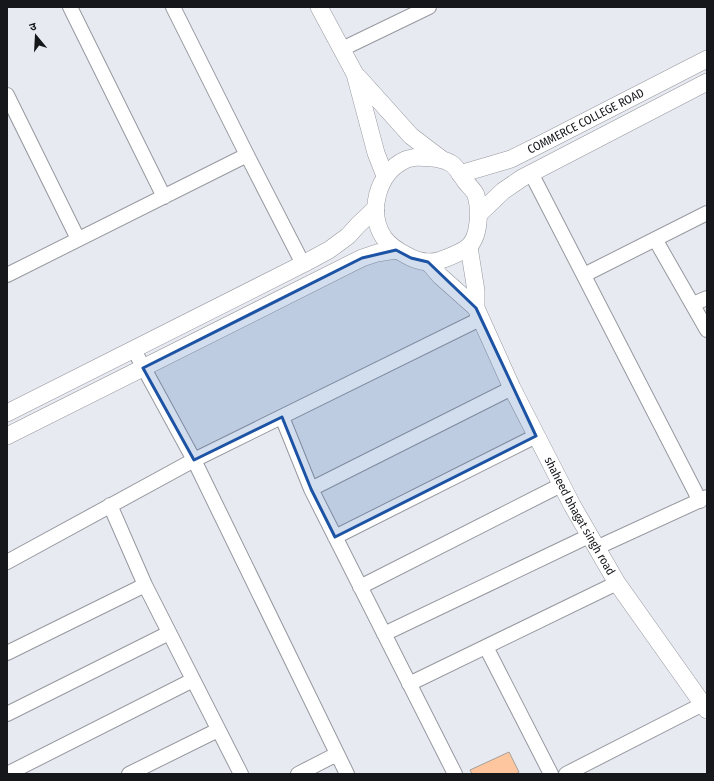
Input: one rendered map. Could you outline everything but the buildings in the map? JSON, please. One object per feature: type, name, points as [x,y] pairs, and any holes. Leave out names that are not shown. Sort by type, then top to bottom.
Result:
[{"type":"street","points":[[70,7],[164,197]]},
{"type":"street","points":[[173,7],[303,264]]},
{"type":"street","points":[[320,7],[355,74],[376,153],[385,176]]},
{"type":"street","points":[[342,48],[429,7]]},
{"type":"street","name":"COMMERCE COLLEGE ROAD","points":[[460,174],[511,159],[707,59]]},
{"type":"street","points":[[355,74],[411,136],[440,158],[453,165],[475,194],[479,214],[476,233],[469,246],[440,260],[428,262],[411,258],[396,250],[384,239],[378,225],[376,208],[379,190],[385,176],[395,166],[406,160],[417,157],[440,158]]},
{"type":"street","points":[[479,214],[503,191],[531,173],[707,82]]},
{"type":"street","points":[[7,95],[78,239]]},
{"type":"street","points":[[7,275],[247,155]]},
{"type":"street","points":[[384,634],[593,542],[703,499],[531,173]]},
{"type":"street","points":[[7,413],[329,250],[348,236],[376,208]]},
{"type":"street","points":[[584,275],[707,213]]},
{"type":"street","points":[[655,239],[707,330]]},
{"type":"street","points":[[469,246],[478,314]]},
{"type":"street","points":[[7,436],[362,258],[377,253],[396,250]]},
{"type":"street","points":[[428,262],[478,314]]},
{"type":"street","points":[[693,304],[707,298]]},
{"type":"street","points":[[7,562],[194,460],[478,314]]},
{"type":"street","name":"shaheed bhagat singh road","points":[[478,314],[536,436],[593,542],[617,583],[705,707]]},
{"type":"street","points":[[134,350],[194,460],[347,774]]},
{"type":"street","points":[[311,489],[512,388]]},
{"type":"street","points":[[282,416],[311,489],[455,774]]},
{"type":"street","points":[[335,537],[536,436]]},
{"type":"street","points":[[360,587],[561,485]]},
{"type":"street","points":[[110,506],[145,585],[241,774]]},
{"type":"street","points":[[409,684],[617,583]]},
{"type":"street","points":[[7,653],[145,585]]},
{"type":"street","points":[[7,714],[169,633]]},
{"type":"street","points":[[486,647],[551,774]]},
{"type":"street","points":[[7,774],[194,680]]},
{"type":"street","points":[[566,774],[705,707]]},
{"type":"street","points":[[129,774],[218,730]]},
{"type":"street","points":[[298,774],[337,754]]},
{"type":"highlighted area","points":[[396,250],[411,258],[428,262],[476,308],[536,436],[335,537],[311,489],[282,417],[194,460],[143,368],[362,258]]}]
